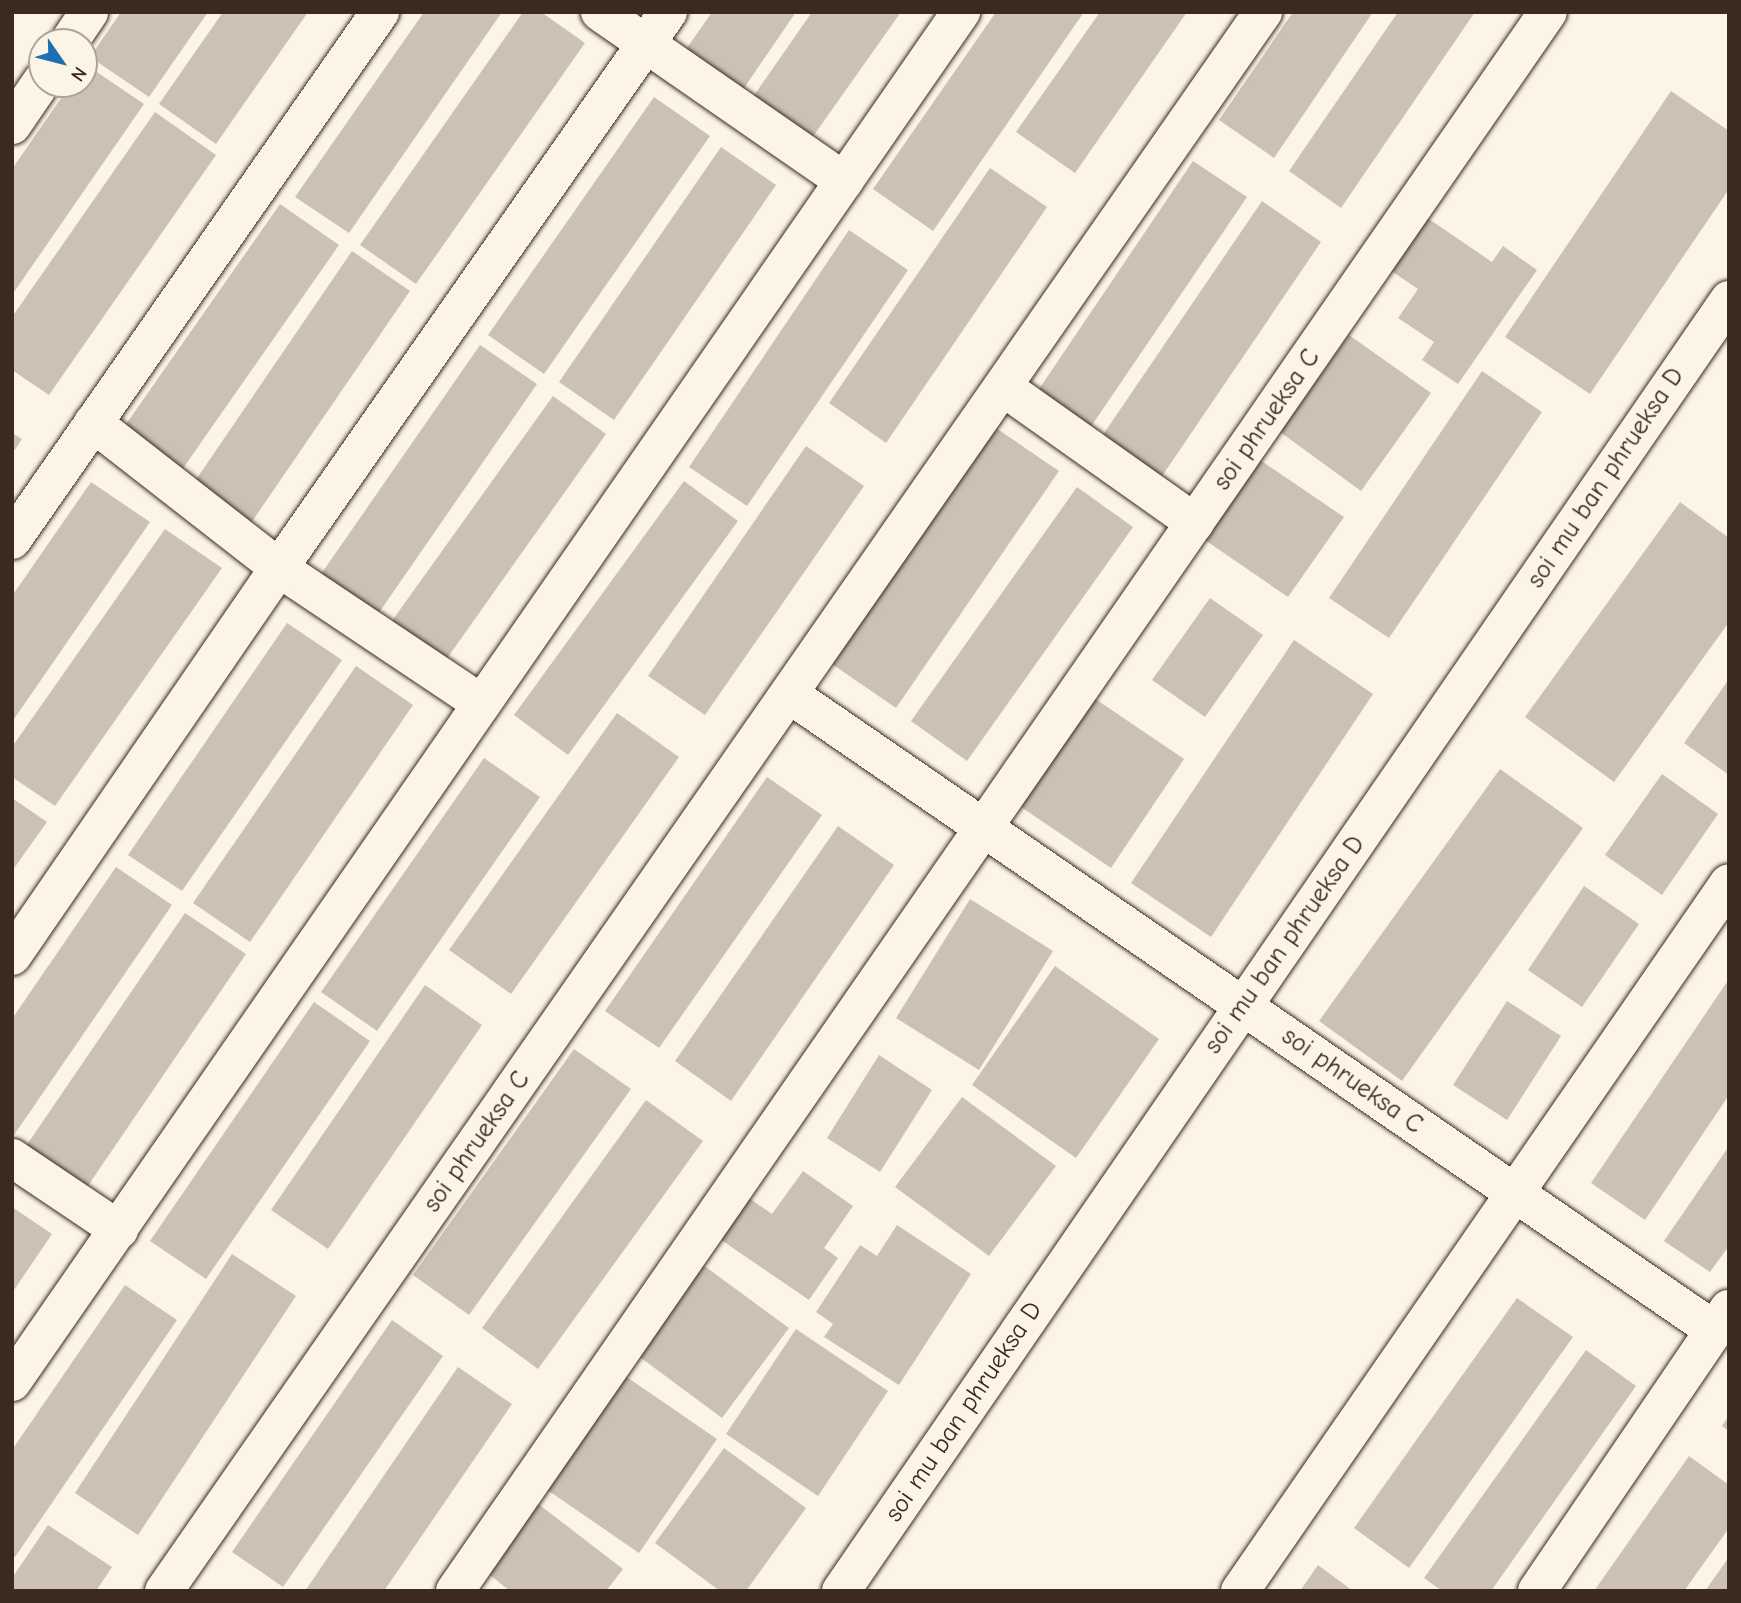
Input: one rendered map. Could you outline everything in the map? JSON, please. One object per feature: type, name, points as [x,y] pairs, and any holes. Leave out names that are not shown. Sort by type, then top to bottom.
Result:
[{"type":"street","points":[[12,540],[380,12]]},
{"type":"street","points":[[600,12],[844,181]]},
{"type":"street","points":[[12,956],[279,568],[668,12]]},
{"type":"street","points":[[12,1382],[961,12]]},
{"type":"street","name":"soi phrueksa C","points":[[164,1591],[1263,12]]},
{"type":"street","name":"soi phrueksa C","points":[[455,1591],[1548,12]]},
{"type":"street","points":[[12,125],[30,98]]},
{"type":"street","name":"soi mu ban phrueksa D","points":[[842,1591],[1729,300]]},
{"type":"street","points":[[1003,387],[1195,523]]},
{"type":"street","points":[[93,423],[279,568],[481,703]]},
{"type":"street","name":"soi phrueksa C","points":[[789,694],[1513,1192],[1722,1320],[1537,1591]]},
{"type":"street","points":[[1240,1591],[1513,1192],[1729,883]]},
{"type":"street","points":[[12,1158],[119,1230]]},
{"type":"building","points":[[121,12],[208,12],[149,97],[98,62],[98,45]]},
{"type":"building","points":[[223,12],[308,12],[216,144],[159,104]]},
{"type":"building","points":[[424,12],[502,12],[349,233],[295,197]]},
{"type":"building","points":[[523,12],[541,12],[585,43],[416,284],[360,245]]},
{"type":"building","points":[[712,12],[796,12],[740,94],[682,55]]},
{"type":"building","points":[[812,12],[901,12],[807,145],[748,104]]},
{"type":"building","points":[[996,12],[1084,12],[933,231],[873,189]]},
{"type":"building","points":[[1100,12],[1187,12],[1075,173],[1016,132]]},
{"type":"building","points":[[1293,12],[1373,12],[1274,158],[1219,120]]},
{"type":"building","points":[[1398,12],[1475,12],[1341,208],[1289,171]]},
{"type":"building","points":[[98,73],[144,104],[12,295],[12,169],[61,98],[98,98]]},
{"type":"building","points":[[1671,91],[1729,131],[1729,189],[1590,394],[1505,337]]},
{"type":"building","points":[[654,97],[710,136],[544,374],[488,335]]},
{"type":"building","points":[[155,112],[216,155],[49,395],[12,370],[12,317]]},
{"type":"building","points":[[721,147],[776,185],[614,420],[559,382]]},
{"type":"building","points":[[1193,161],[1247,197],[1088,431],[1035,395]]},
{"type":"building","points":[[990,168],[1047,207],[886,443],[829,403]]},
{"type":"building","points":[[1262,201],[1321,242],[1158,482],[1098,442]]},
{"type":"building","points":[[280,204],[339,245],[177,477],[117,437]]},
{"type":"building","points":[[1423,215],[1492,262],[1503,246],[1537,270],[1458,384],[1422,360],[1434,342],[1398,318],[1418,289],[1387,268]]},
{"type":"building","points":[[849,230],[908,270],[747,506],[689,467]]},
{"type":"building","points":[[352,251],[410,291],[251,523],[193,484]]},
{"type":"building","points":[[1349,335],[1431,393],[1361,491],[1280,432]]},
{"type":"building","points":[[480,345],[537,384],[376,617],[319,577]]},
{"type":"building","points":[[1482,371],[1542,412],[1389,638],[1329,598]]},
{"type":"building","points":[[553,396],[606,434],[443,664],[389,625]]},
{"type":"building","points":[[993,426],[1059,471],[896,708],[829,662]]},
{"type":"building","points":[[12,433],[22,439],[12,454]]},
{"type":"building","points":[[806,446],[864,486],[705,715],[648,676]]},
{"type":"building","points":[[1257,458],[1344,517],[1288,597],[1202,538]]},
{"type":"building","points":[[684,481],[738,521],[568,755],[514,715]]},
{"type":"building","points":[[91,482],[150,522],[12,722],[12,596]]},
{"type":"building","points":[[1077,487],[1133,527],[967,761],[911,721]]},
{"type":"building","points":[[1680,502],[1729,538],[1729,622],[1614,782],[1525,717]]},
{"type":"building","points":[[165,529],[222,568],[55,806],[12,777],[12,747]]},
{"type":"building","points":[[1210,598],[1263,635],[1205,717],[1152,680]]},
{"type":"building","points":[[287,623],[342,660],[182,891],[128,855]]},
{"type":"building","points":[[1294,640],[1373,694],[1211,937],[1131,883]]},
{"type":"building","points":[[356,666],[413,705],[250,942],[193,903]]},
{"type":"building","points":[[1729,679],[1729,775],[1684,743]]},
{"type":"building","points":[[1094,698],[1184,759],[1111,868],[1021,807]]},
{"type":"building","points":[[617,713],[679,757],[511,994],[449,950]]},
{"type":"building","points":[[484,758],[540,797],[377,1031],[321,992]]},
{"type":"building","points":[[1500,769],[1583,828],[1402,1081],[1319,1021]]},
{"type":"building","points":[[1662,774],[1718,814],[1662,895],[1605,855]]},
{"type":"building","points":[[767,777],[822,815],[659,1048],[605,1011]]},
{"type":"building","points":[[12,798],[47,822],[12,871]]},
{"type":"building","points":[[838,826],[894,865],[731,1101],[675,1061]]},
{"type":"building","points":[[116,867],[172,905],[12,1138],[12,1019]]},
{"type":"building","points":[[1584,886],[1639,924],[1582,1007],[1528,970]]},
{"type":"building","points":[[970,899],[1053,951],[979,1070],[896,1018]]},
{"type":"building","points":[[185,913],[246,954],[85,1190],[24,1149]]},
{"type":"building","points":[[1055,966],[1159,1039],[1076,1158],[972,1085]]},
{"type":"building","points":[[1729,979],[1729,1095],[1645,1220],[1591,1183]]},
{"type":"building","points":[[425,985],[482,1025],[328,1249],[271,1210]]},
{"type":"building","points":[[1507,1001],[1561,1036],[1507,1120],[1453,1085]]},
{"type":"building","points":[[314,1002],[370,1041],[206,1279],[150,1241]]},
{"type":"building","points":[[574,1049],[631,1089],[469,1315],[413,1275]]},
{"type":"building","points":[[879,1055],[932,1090],[880,1172],[827,1138]]},
{"type":"building","points":[[962,1097],[1056,1166],[989,1256],[895,1187]]},
{"type":"building","points":[[646,1100],[703,1141],[538,1369],[482,1328]]},
{"type":"building","points":[[1729,1146],[1729,1246],[1710,1272],[1664,1241]]},
{"type":"building","points":[[803,1171],[853,1206],[824,1248],[838,1258],[809,1300],[714,1235],[743,1194],[772,1214]]},
{"type":"building","points":[[12,1207],[52,1234],[12,1293]]},
{"type":"building","points":[[897,1225],[971,1274],[899,1385],[824,1337],[833,1324],[816,1312],[860,1245],[877,1256]]},
{"type":"building","points":[[232,1254],[296,1296],[138,1535],[75,1493]]},
{"type":"building","points":[[699,1262],[789,1328],[722,1418],[633,1352]]},
{"type":"building","points":[[125,1285],[177,1320],[15,1557],[12,1555],[12,1450]]},
{"type":"building","points":[[1517,1298],[1573,1337],[1409,1568],[1354,1528]]},
{"type":"building","points":[[392,1320],[443,1356],[283,1587],[232,1552]]},
{"type":"building","points":[[796,1329],[888,1391],[818,1496],[726,1434]]},
{"type":"building","points":[[1586,1350],[1636,1386],[1491,1591],[1442,1591],[1424,1578]]},
{"type":"building","points":[[458,1367],[512,1404],[384,1591],[305,1591]]},
{"type":"building","points":[[621,1373],[717,1439],[639,1553],[543,1487]]},
{"type":"building","points":[[1729,1415],[1729,1431],[1722,1426]]},
{"type":"building","points":[[724,1448],[806,1508],[746,1591],[720,1591],[655,1543]]},
{"type":"building","points":[[1689,1456],[1729,1485],[1729,1528],[1684,1591],[1594,1591]]},
{"type":"building","points":[[537,1503],[623,1569],[606,1591],[510,1591],[485,1571]]},
{"type":"building","points":[[48,1525],[112,1567],[96,1591],[12,1591],[12,1578]]},
{"type":"building","points":[[1729,1557],[1729,1591],[1705,1591]]},
{"type":"building","points":[[1318,1565],[1353,1591],[1300,1591]]}]
